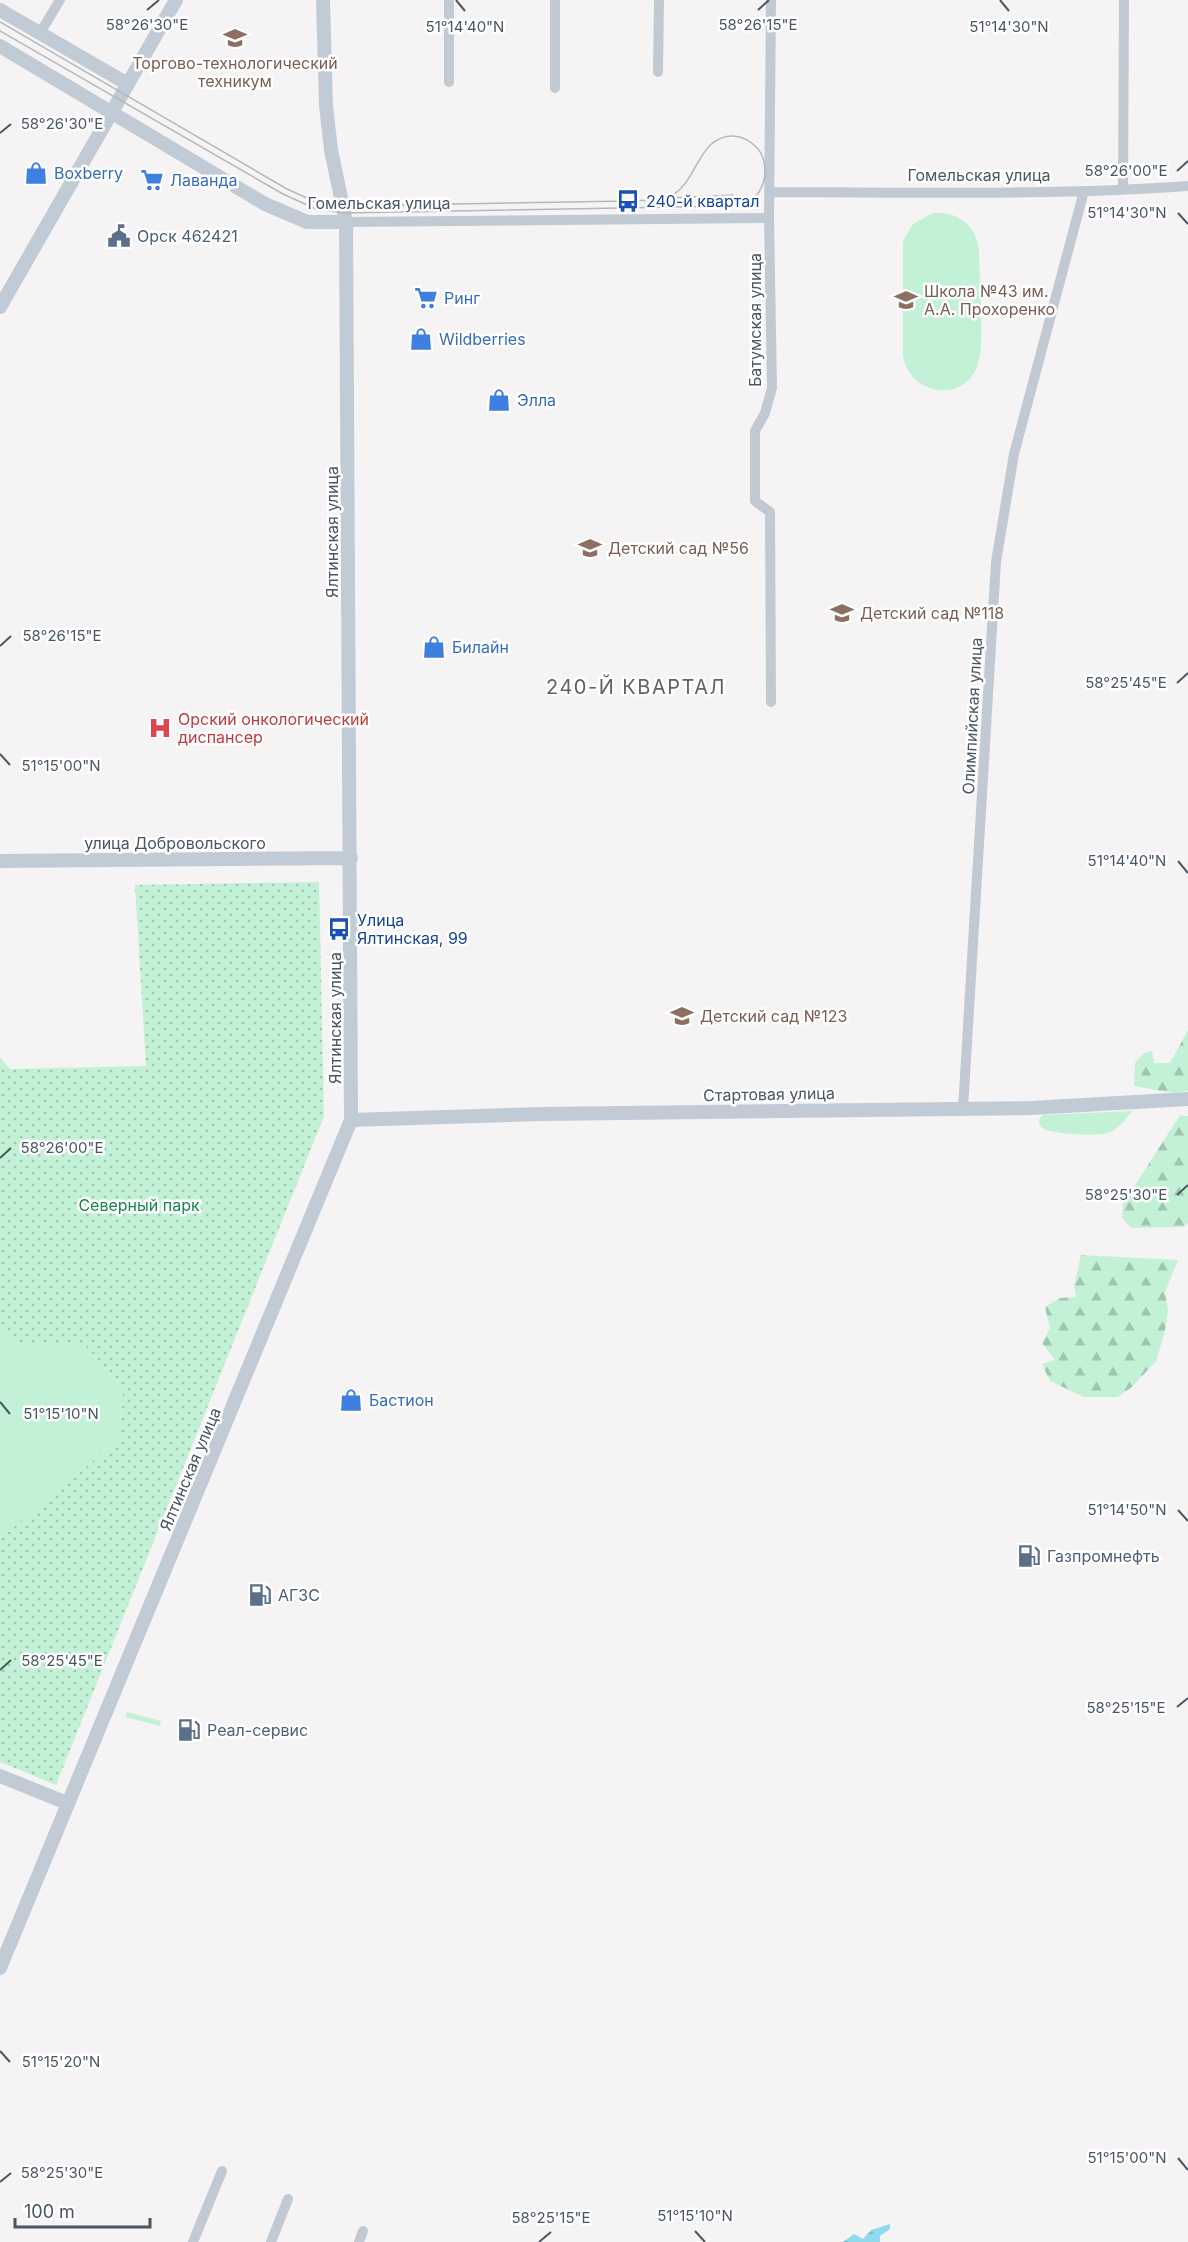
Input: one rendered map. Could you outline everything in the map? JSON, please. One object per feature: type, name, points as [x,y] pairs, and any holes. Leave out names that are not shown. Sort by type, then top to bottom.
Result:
[{"type":"main road","points":[[0,307],[176,0]]},
{"type":"main road","name":"Ялтинская улица","points":[[0,1968],[351,1120],[346,222],[331,150],[326,106],[323,0]]},
{"type":"main road","points":[[0,10],[126,84]]},
{"type":"main road","name":"Гомельская улица","points":[[0,46],[265,204],[307,222],[346,222]]},
{"type":"main road","name":"улица Добровольского","points":[[0,861],[351,858]]},
{"type":"main road","name":"Стартовая улица","points":[[351,1120],[543,1114],[1031,1108],[1188,1099]]},
{"type":"main road","points":[[0,1776],[67,1803]]},
{"type":"street","points":[[40,33],[60,0]]},
{"type":"street","points":[[449,0],[449,82]]},
{"type":"street","points":[[555,0],[555,88]]},
{"type":"street","points":[[658,72],[659,0]]},
{"type":"street","name":"Батумская улица","points":[[771,0],[769,218],[772,388],[765,413],[755,431],[753,471],[755,501],[770,512],[771,702]]},
{"type":"street","points":[[1123,190],[1124,0]]},
{"type":"street","name":"Гомельская улица","points":[[770,192],[1084,191],[1188,186]]},
{"type":"street","name":"Олимпийская улица","points":[[963,1109],[996,562],[1014,454],[1084,191]]},
{"type":"street","name":"Гомельская улица","points":[[346,222],[769,218]]},
{"type":"street","points":[[193,2242],[222,2171]]},
{"type":"street","points":[[271,2242],[288,2199]]},
{"type":"green space","points":[[933,213],[950,214],[964,221],[974,233],[979,249],[981,325],[978,364],[971,377],[962,386],[950,390],[938,390],[915,379],[907,369],[903,355],[903,241],[913,224]]},
{"type":"green space","name":"Северный парк","points":[[319,882],[324,1116],[56,1785],[0,1762],[0,1539],[118,1440],[123,1390],[85,1345],[18,1345],[0,1323],[0,1057],[10,1069],[146,1066],[135,885]]},
{"type":"green space","points":[[1188,1030],[1188,1091],[1174,1093],[1134,1086],[1135,1063],[1144,1053],[1152,1051],[1154,1063],[1170,1063]]},
{"type":"green space","points":[[1133,1111],[1115,1129],[1102,1134],[1051,1131],[1040,1126],[1039,1120],[1042,1115]]},
{"type":"green space","points":[[1180,1115],[1188,1116],[1188,1223],[1183,1227],[1131,1228],[1122,1218],[1123,1204]]},
{"type":"green space","points":[[1081,1255],[1178,1260],[1165,1292],[1168,1310],[1165,1331],[1156,1361],[1132,1387],[1118,1397],[1084,1397],[1050,1381],[1042,1364],[1055,1360],[1042,1343],[1050,1328],[1045,1307],[1060,1298],[1076,1297],[1074,1286]]},
{"type":"green space","points":[[0,1323],[18,1345],[85,1345],[123,1390],[118,1440],[0,1539]]},
{"type":"green space","points":[[127,1712],[161,1721],[160,1726],[125,1717]]},
{"type":"water","points":[[890,2224],[890,2229],[880,2236],[880,2242],[843,2242],[854,2234],[863,2239],[871,2230]]},
{"type":"tram line","points":[[0,22],[287,189],[318,203],[342,206],[657,199],[669,197],[682,187],[713,143],[722,138],[734,136],[748,140],[760,151],[765,165],[764,179],[753,200],[732,206],[344,213],[316,209],[283,194],[0,31]]},
{"type":"tram line","points":[[669,198],[733,195]]},
{"type":"place","name":"Торгово-технологический техникум","points":[[235,38]]},
{"type":"place","name":"Boxberry","points":[[36,173]]},
{"type":"place","name":"Лаванда","points":[[152,180]]},
{"type":"place","name":"240-й квартал","points":[[628,201]]},
{"type":"place","name":"Орск 462421","points":[[119,236]]},
{"type":"place","name":"Ринг","points":[[426,298]]},
{"type":"place","name":"Школа №43 им. А.А. Прохоренко","points":[[906,300]]},
{"type":"place","name":"Wildberries","points":[[421,339]]},
{"type":"place","name":"Элла","points":[[499,400]]},
{"type":"place","name":"Детский сад №56","points":[[590,548]]},
{"type":"place","name":"Детский сад №118","points":[[842,613]]},
{"type":"place","name":"Билайн","points":[[434,647]]},
{"type":"place","name":"Орский онкологический диспансер","points":[[160,728]]},
{"type":"place","name":"Улица Ялтинская, 99","points":[[339,929]]},
{"type":"place","name":"Детский сад №123","points":[[682,1016]]},
{"type":"place","name":"Бастион","points":[[351,1400]]},
{"type":"place","name":"Газпромнефть","points":[[1029,1556]]},
{"type":"place","name":"АГЗС","points":[[260,1595]]},
{"type":"place","name":"Реал-сервис","points":[[189,1730]]},
{"type":"district","name":"240-Й КВАРТАЛ","points":[[636,687]]}]
